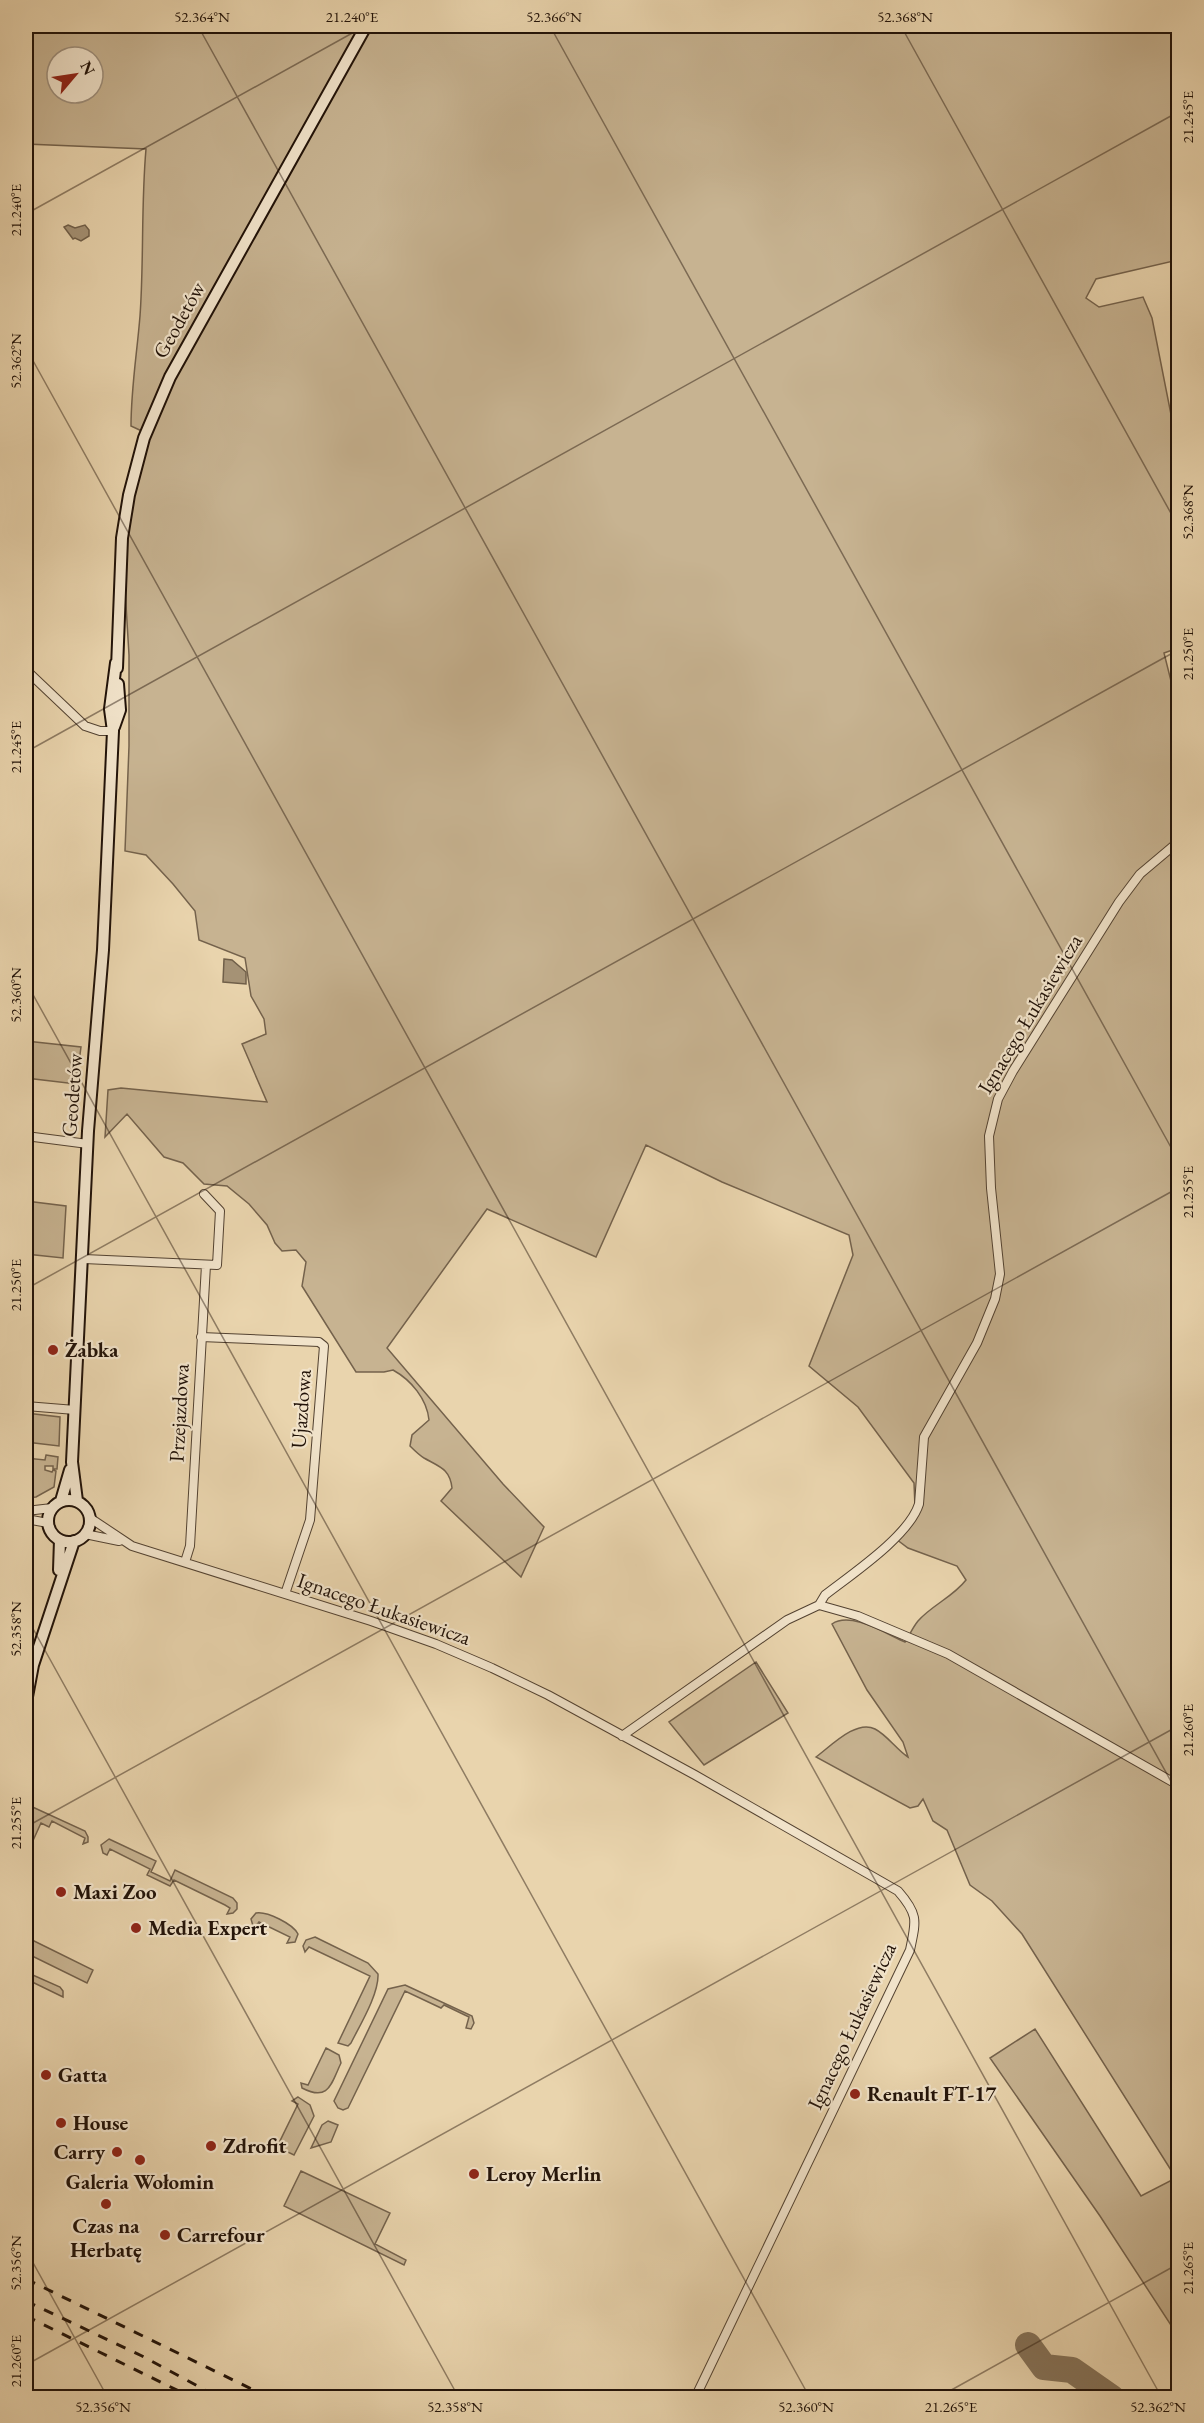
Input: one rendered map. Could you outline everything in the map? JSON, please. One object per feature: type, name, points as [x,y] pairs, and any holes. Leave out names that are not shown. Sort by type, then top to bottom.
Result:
[{"type":"main road","name":"Geodetów","points":[[77,1501],[72,1462],[88,1144],[103,950],[113,731],[110,709],[116,663],[122,538],[129,495],[146,432],[170,377],[366,26]]},
{"type":"main road","name":"Geodetów","points":[[56,1504],[72,1462]]},
{"type":"main road","points":[[77,1501],[86,1508],[90,1518],[85,1534],[74,1541],[60,1540],[52,1533],[48,1523],[56,1504],[77,1501]]},
{"type":"main road","points":[[59,1583],[60,1540]]},
{"type":"main road","points":[[26,1683],[74,1541]]},
{"type":"main road","points":[[26,1702],[33,1665]]},
{"type":"street","points":[[26,670],[85,726],[100,731],[113,731]]},
{"type":"street","name":"Ignacego Łukasiewicza","points":[[622,1736],[787,1620],[819,1605],[825,1595],[897,1537],[916,1513],[919,1504],[924,1437],[977,1343],[995,1299],[1000,1274],[991,1188],[989,1136],[998,1099],[1012,1071],[1119,902],[1140,874],[1179,842]]},
{"type":"street","points":[[26,1136],[88,1144]]},
{"type":"street","points":[[84,1259],[217,1265],[220,1211],[204,1194]]},
{"type":"street","name":"Przejazdowa","points":[[185,1562],[190,1546],[206,1265]]},
{"type":"street","name":"Ujazdowa","points":[[201,1337],[319,1342],[324,1346],[310,1520],[285,1594]]},
{"type":"street","points":[[26,1406],[75,1410]]},
{"type":"street","points":[[26,1511],[56,1504]]},
{"type":"street","name":"Ignacego Łukasiewicza","points":[[90,1518],[124,1542]]},
{"type":"street","points":[[26,1519],[48,1523]]},
{"type":"street","name":"Ignacego Łukasiewicza","points":[[85,1534],[124,1542],[391,1628],[472,1658],[548,1695],[704,1780],[898,1891],[910,1905],[916,1922],[910,1950],[694,2397]]},
{"type":"street","points":[[819,1605],[858,1616],[948,1654],[1179,1785]]},
{"type":"shaded area","points":[[26,26],[1178,26],[1178,260],[1096,279],[1086,298],[1099,307],[1143,297],[1152,318],[1178,450],[1178,648],[1164,653],[1178,709],[1178,2336],[1100,2216],[990,2058],[1035,2029],[1141,2196],[1176,2178],[1022,1934],[992,1901],[970,1885],[947,1830],[933,1821],[923,1799],[918,1806],[910,1808],[816,1757],[852,1731],[868,1727],[879,1732],[908,1757],[903,1742],[867,1690],[832,1624],[849,1620],[858,1622],[905,1642],[916,1623],[966,1580],[957,1566],[908,1548],[892,1536],[911,1515],[915,1507],[914,1483],[858,1407],[809,1366],[853,1255],[849,1235],[722,1182],[646,1145],[596,1257],[487,1209],[387,1348],[503,1484],[544,1527],[521,1577],[441,1501],[452,1488],[449,1477],[443,1469],[422,1457],[410,1446],[412,1435],[429,1420],[428,1412],[417,1391],[393,1370],[356,1372],[302,1286],[306,1262],[296,1250],[282,1251],[275,1243],[267,1225],[249,1204],[227,1186],[204,1184],[183,1163],[164,1157],[127,1114],[105,1137],[108,1090],[121,1088],[267,1102],[242,1044],[266,1034],[264,1019],[251,996],[245,958],[199,940],[195,911],[173,884],[146,855],[125,851],[129,746],[129,655],[122,538],[146,433],[131,426],[140,316],[146,149],[26,144]]},
{"type":"shaded area","points":[[68,225],[75,228],[85,225],[89,230],[89,236],[81,241],[73,239],[64,227]]},
{"type":"shaded area","points":[[224,959],[232,960],[246,972],[246,984],[223,982]]},
{"type":"shaded area","points":[[26,1041],[81,1047],[76,1084],[26,1078]]},
{"type":"shaded area","points":[[26,1201],[66,1206],[63,1258],[26,1254]]},
{"type":"shaded area","points":[[26,1413],[60,1417],[59,1446],[26,1442]]},
{"type":"shaded area","points":[[46,1455],[58,1457],[57,1469],[53,1469],[53,1466],[45,1466],[45,1470],[56,1471],[54,1487],[36,1497],[26,1498],[26,1458],[45,1460]]},
{"type":"shaded area","points":[[756,1662],[788,1713],[704,1765],[669,1722]]},
{"type":"shaded area","points":[[26,1804],[85,1831],[88,1842],[83,1844],[85,1838],[52,1821],[49,1827],[41,1823],[26,1856]]},
{"type":"shaded area","points":[[109,1839],[156,1861],[151,1872],[170,1881],[175,1870],[233,1898],[237,1903],[237,1909],[227,1914],[230,1908],[225,1905],[174,1880],[170,1886],[147,1875],[150,1869],[110,1849],[107,1855],[103,1853],[101,1845]]},
{"type":"shaded area","points":[[256,1913],[273,1916],[291,1926],[298,1934],[295,1942],[287,1943],[290,1937],[259,1922],[253,1926],[251,1919]]},
{"type":"shaded area","points":[[26,1937],[93,1970],[87,1983],[26,1953]]},
{"type":"shaded area","points":[[315,1937],[368,1963],[378,1974],[372,2000],[348,2046],[338,2043],[370,1976],[309,1947],[305,1952],[303,1946],[306,1940]]},
{"type":"shaded area","points":[[26,1972],[60,1987],[63,1997],[26,1979]]},
{"type":"shaded area","points":[[405,1985],[472,2016],[474,2023],[471,2029],[466,2028],[469,2017],[444,2005],[441,2008],[405,1991],[348,2108],[343,2110],[338,2108],[334,2101],[388,1989]]},
{"type":"shaded area","points":[[326,2048],[339,2055],[341,2063],[328,2089],[318,2093],[302,2088],[301,2083],[308,2085]]},
{"type":"shaded area","points":[[298,2097],[310,2105],[314,2116],[294,2155],[277,2147],[298,2104],[292,2101]]},
{"type":"shaded area","points":[[328,2121],[338,2125],[331,2142],[311,2148],[322,2125]]},
{"type":"shaded area","points":[[301,2171],[390,2213],[375,2244],[406,2260],[404,2265],[284,2206]]},
{"type":"taxiway","points":[[1028,2345],[1044,2367],[1072,2370],[1112,2398]]},
{"type":"railway","points":[[26,2279],[270,2398]]},
{"type":"railway","points":[[26,2301],[142,2356],[220,2398]]},
{"type":"railway","points":[[26,2316],[193,2398]]},
{"type":"place","name":"Żabka","points":[[53,1350]]},
{"type":"place","name":"Maxi Zoo","points":[[61,1892]]},
{"type":"place","name":"Media Expert","points":[[136,1928]]},
{"type":"place","name":"Gatta","points":[[46,2075]]},
{"type":"place","name":"Renault FT-17","points":[[855,2094]]},
{"type":"place","name":"House","points":[[61,2123]]},
{"type":"place","name":"Zdrofit","points":[[211,2146]]},
{"type":"place","name":"Carry","points":[[117,2152]]},
{"type":"place","name":"Galeria Wołomin","points":[[140,2160]]},
{"type":"place","name":"Leroy Merlin","points":[[474,2174]]},
{"type":"place","name":"Czas na Herbatę","points":[[106,2204]]},
{"type":"place","name":"Carrefour","points":[[165,2235]]}]
